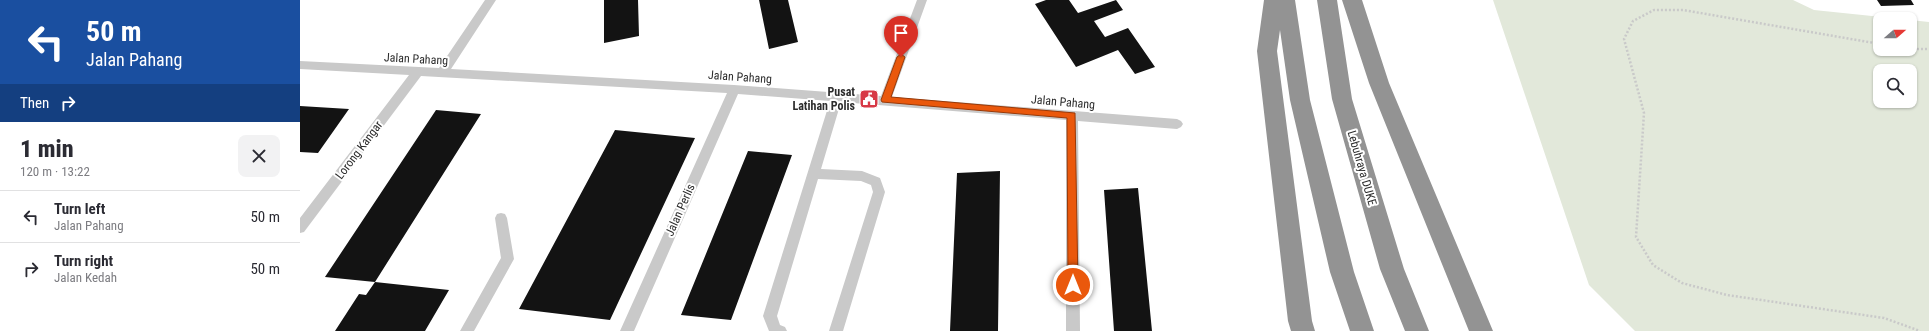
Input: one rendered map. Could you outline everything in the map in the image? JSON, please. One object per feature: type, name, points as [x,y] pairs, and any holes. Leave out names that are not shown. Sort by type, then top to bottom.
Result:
[{"type":"highway","points":[[1274,0],[1267,51],[1300,321],[1303,331]]},
{"type":"highway","points":[[1285,0],[1300,100],[1342,272],[1362,331]]},
{"type":"highway","name":"Lebuhraya DUKE","points":[[1327,0],[1342,99],[1392,269],[1417,331]]},
{"type":"highway","points":[[1352,0],[1379,83],[1481,331]]},
{"type":"lane","points":[[442,73],[491,0]]},
{"type":"lane","points":[[885,100],[922,0]]},
{"type":"lane","name":"Jalan Pahang","points":[[300,65],[734,89],[1177,124]]},
{"type":"lane","name":"Lorong Kangar","points":[[300,228],[418,72]]},
{"type":"lane","name":"Jalan Perlis","points":[[627,331],[734,89]]},
{"type":"lane","points":[[780,331],[775,330],[770,316],[837,96]]},
{"type":"lane","points":[[1072,115],[1073,331]]},
{"type":"lane","points":[[813,174],[862,176],[876,182],[879,192],[836,331]]},
{"type":"lane","points":[[467,331],[508,259],[501,218]]},
{"type":"path","points":[[1873,43],[1683,10],[1654,10],[1633,21],[1624,39],[1644,113],[1636,237],[1653,265],[1682,282],[1727,295],[1884,318],[1920,331]]},
{"type":"path","points":[[1917,49],[1929,49]]},
{"type":"shaded area","points":[[1493,0],[1793,0],[1814,10],[1873,16],[1873,56],[1917,56],[1917,21],[1929,22],[1929,331],[1635,331],[1589,285]]},
{"type":"building","points":[[604,0],[638,0],[639,36],[604,43]]},
{"type":"building","points":[[759,0],[788,0],[798,42],[769,49]]},
{"type":"building","points":[[1046,0],[1069,0],[1078,13],[1116,0],[1123,10],[1094,21],[1105,37],[1128,28],[1155,67],[1135,74],[1118,50],[1076,67],[1035,4]]},
{"type":"building","points":[[1877,0],[1911,0],[1914,5],[1881,6]]},
{"type":"building","points":[[300,106],[349,109],[318,153],[300,152]]},
{"type":"building","points":[[436,110],[481,114],[375,282],[325,277]]},
{"type":"building","points":[[615,130],[695,138],[610,320],[519,309]]},
{"type":"building","points":[[748,151],[792,155],[731,320],[681,315]]},
{"type":"building","points":[[1000,171],[998,331],[950,331],[957,173]]},
{"type":"building","points":[[1138,188],[1152,331],[1114,331],[1104,190]]},
{"type":"building","points":[[375,282],[449,290],[425,331],[335,331],[359,294],[366,295]]},
{"type":"place","name":"Pusat Latihan Polis","points":[[869,99]]},
{"type":"route","points":[[901,57],[885,100],[1072,115],[1073,285]]}]
